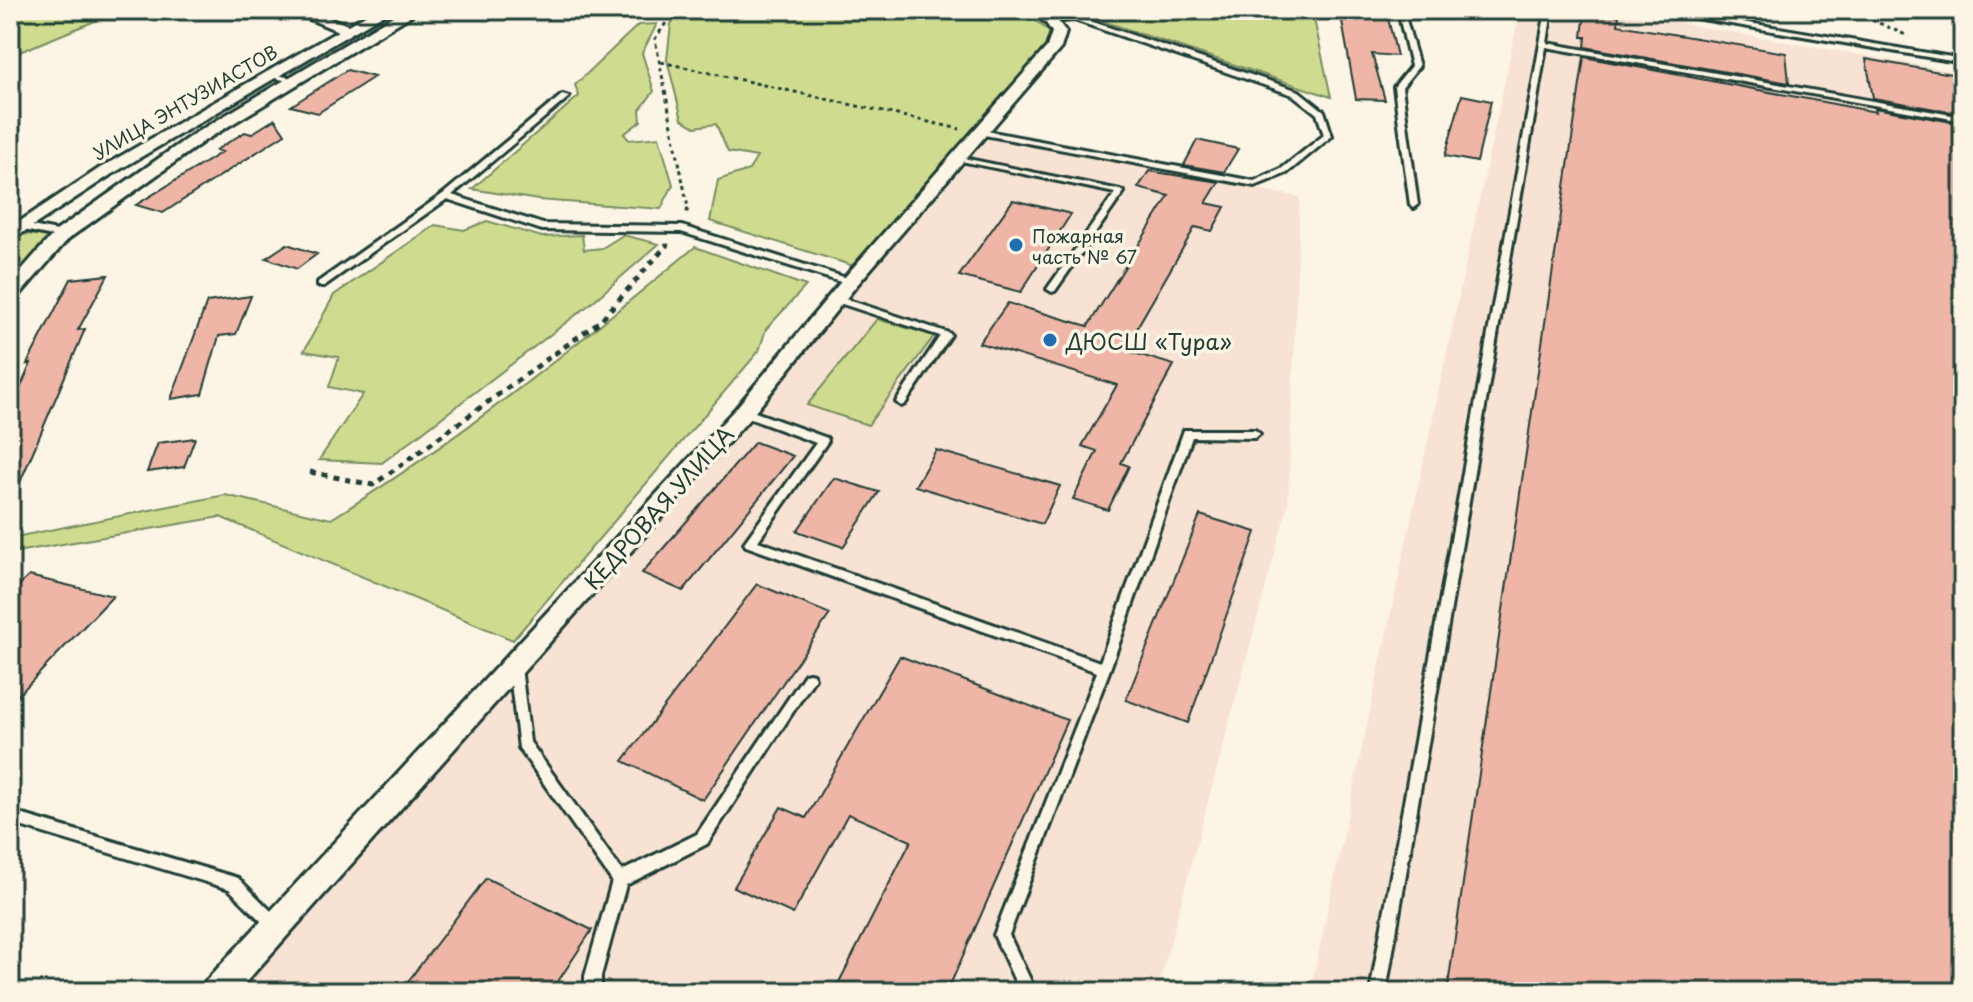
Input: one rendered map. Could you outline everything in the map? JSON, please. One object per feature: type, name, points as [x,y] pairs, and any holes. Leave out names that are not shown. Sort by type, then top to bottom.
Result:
[{"type":"street","points":[[295,10],[348,30]]},
{"type":"street","name":"УЛИЦА ЭНТУЗИАСТОВ","points":[[16,232],[106,171],[384,10]]},
{"type":"street","points":[[10,294],[62,235],[198,138],[413,10]]},
{"type":"street","name":"КЕДРОВАЯ УЛИЦА","points":[[217,992],[744,412],[843,290],[961,159],[1054,48],[1059,32],[1044,15]]},
{"type":"lane","points":[[1398,10],[1415,66],[1398,87],[1414,205]]},
{"type":"lane","points":[[1378,992],[1549,10]]},
{"type":"lane","points":[[1660,10],[1963,61]]},
{"type":"lane","points":[[982,132],[1255,184],[1284,171],[1328,136],[1321,113],[1296,93],[1075,18],[1044,15]]},
{"type":"lane","points":[[1542,44],[1963,119]]},
{"type":"lane","points":[[271,75],[296,81]]},
{"type":"lane","points":[[321,284],[446,196],[565,97]]},
{"type":"lane","points":[[961,159],[1120,192],[1052,289]]},
{"type":"lane","points":[[446,196],[542,227],[682,229],[843,290],[946,335],[901,402]]},
{"type":"lane","points":[[16,232],[62,235]]},
{"type":"lane","points":[[744,412],[823,441],[750,543],[1104,669]]},
{"type":"lane","points":[[1028,992],[1001,935],[1104,669],[1188,433],[1255,434]]},
{"type":"lane","points":[[515,666],[524,744],[620,880]]},
{"type":"lane","points":[[593,992],[593,976],[620,880],[702,839],[809,678]]},
{"type":"lane","points":[[10,817],[233,883],[277,927]]},
{"type":"path","points":[[310,472],[373,485],[600,321],[682,229],[688,208],[655,39],[675,10]]},
{"type":"path","points":[[661,62],[927,123],[982,132]]},
{"type":"shaded area","points":[[1520,10],[1606,10],[1963,73],[1963,992],[1310,992]]},
{"type":"shaded area","points":[[988,139],[1300,197],[1288,504],[1157,992],[237,992]]},
{"type":"green space","points":[[78,10],[100,19],[10,56],[10,11]]},
{"type":"green space","points":[[684,10],[1023,10],[1052,34],[1046,50],[854,266],[710,221],[718,180],[749,170],[757,157],[728,152],[716,124],[695,127],[682,119],[667,60],[671,24]]},
{"type":"green space","points":[[1069,10],[1312,10],[1331,97]]},
{"type":"green space","points":[[657,24],[642,53],[654,91],[640,110],[641,121],[624,134],[629,140],[659,137],[673,185],[661,209],[538,200],[472,189],[579,96],[575,85],[638,25]]},
{"type":"green space","points":[[487,221],[542,237],[582,235],[584,250],[602,248],[623,235],[659,244],[589,305],[382,463],[319,460],[363,394],[329,387],[339,357],[304,351],[334,295],[435,225],[464,230]]},
{"type":"green space","points":[[20,234],[43,235],[49,241],[10,284],[10,242]]},
{"type":"green space","points":[[695,247],[806,286],[766,329],[759,351],[513,640],[220,517],[10,553],[10,538],[225,495],[331,519],[426,456],[563,355]]},
{"type":"green space","points":[[877,319],[934,336],[868,425],[807,405]]},
{"type":"building","points":[[1340,10],[1386,10],[1397,56],[1372,54],[1385,100],[1356,99]]},
{"type":"building","points":[[1585,11],[1619,16],[1618,25],[1786,53],[1789,83],[1585,47],[1586,37],[1582,37]]},
{"type":"building","points":[[1584,57],[1876,112],[1875,108],[1963,124],[1963,992],[1447,992]]},
{"type":"building","points":[[1866,59],[1963,76],[1963,114],[1873,98]]},
{"type":"building","points":[[347,70],[374,77],[318,113],[291,106]]},
{"type":"building","points":[[1462,95],[1491,101],[1477,162],[1445,156]]},
{"type":"building","points":[[275,119],[285,134],[163,213],[136,205],[222,152],[216,150],[245,132],[251,134]]},
{"type":"building","points":[[1197,140],[1238,149],[1224,172],[1184,165]]},
{"type":"building","points":[[1149,171],[1219,182],[1206,203],[1225,207],[1212,231],[1195,227],[1124,350],[1174,365],[1121,463],[1129,466],[1108,510],[1073,499],[1097,451],[1082,446],[1117,385],[979,343],[1008,303],[1088,326],[1169,196],[1138,188]]},
{"type":"building","name":"Пожарная часть № 67","points":[[1013,200],[1071,214],[1021,292],[959,276]]},
{"type":"building","points":[[287,244],[317,254],[297,269],[266,258]]},
{"type":"building","points":[[108,275],[78,330],[85,329],[10,506],[10,412],[31,363],[27,364],[71,279]]},
{"type":"building","points":[[251,296],[236,334],[219,336],[202,394],[171,399],[207,302]]},
{"type":"building","points":[[195,438],[184,467],[147,472],[158,443]]},
{"type":"building","points":[[755,442],[793,456],[683,591],[642,573]]},
{"type":"building","points":[[936,450],[1060,486],[1042,524],[915,486]]},
{"type":"building","points":[[834,478],[879,492],[843,547],[797,531]]},
{"type":"building","points":[[1200,515],[1256,532],[1188,723],[1126,700]]},
{"type":"building","points":[[29,576],[113,596],[10,704],[10,594]]},
{"type":"building","points":[[757,584],[830,614],[703,800],[623,761]]},
{"type":"building","points":[[900,656],[1067,720],[947,992],[834,992],[911,841],[848,814],[793,914],[734,887],[781,807],[806,818]]},
{"type":"building","points":[[486,878],[592,930],[551,992],[400,992]]},
{"type":"place","name":"Пожарная часть № 67","points":[[1016,245]]},
{"type":"place","name":"ДЮСШ «Тура»","points":[[1050,340]]}]
